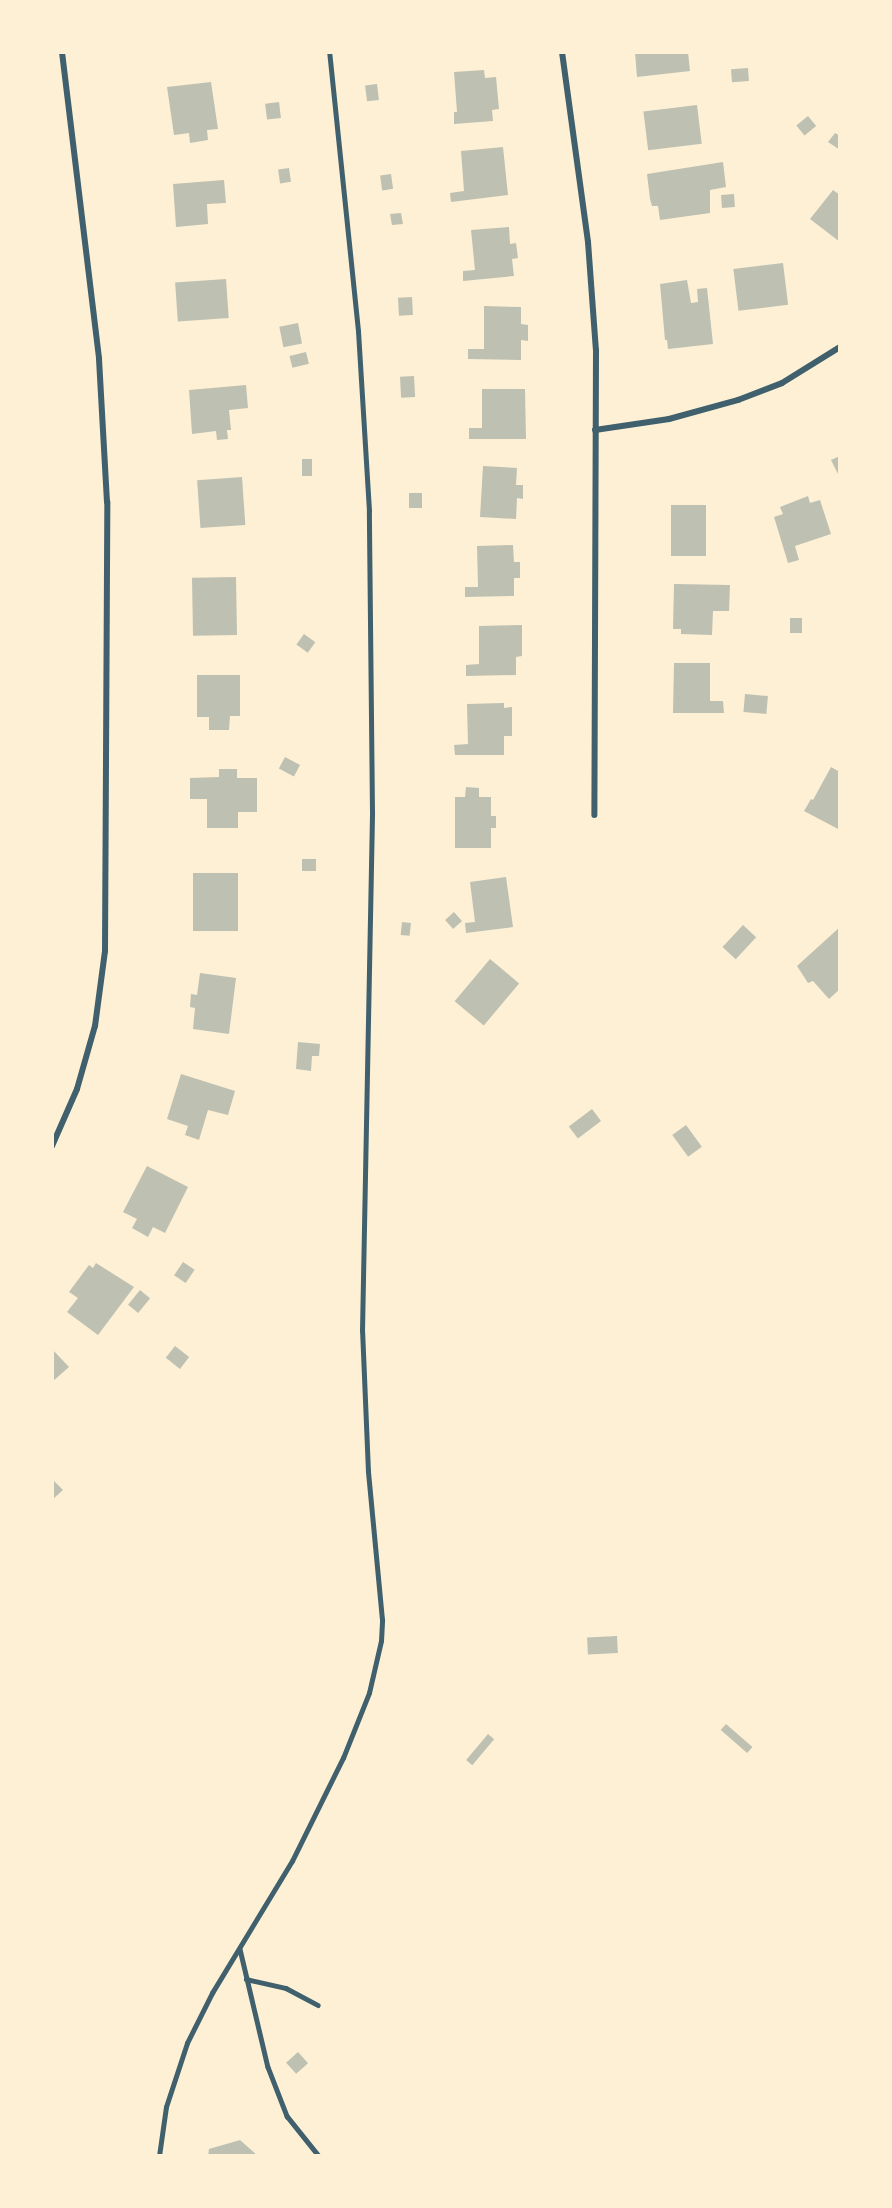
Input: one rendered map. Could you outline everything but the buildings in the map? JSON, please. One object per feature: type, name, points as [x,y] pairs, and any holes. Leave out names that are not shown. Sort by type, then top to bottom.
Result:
[{"type":"street","points":[[52,1146],[77,1089],[95,1026],[105,951],[105,480],[99,358],[62,52]]},
{"type":"street","points":[[562,52],[588,242],[596,350],[594,815]]},
{"type":"street","points":[[595,430],[669,419],[738,400],[782,383],[840,347]]},
{"type":"lane","points":[[159,2156],[166,2107],[187,2043],[212,1993],[292,1861],[343,1758],[374,1676],[379,1656],[382,1620],[368,1472],[362,1309],[372,813],[369,511],[358,331],[329,52]]},
{"type":"lane","points":[[240,1949],[268,2067],[287,2116],[319,2156]]},
{"type":"lane","points":[[246,1979],[286,1988],[318,2005]]}]
